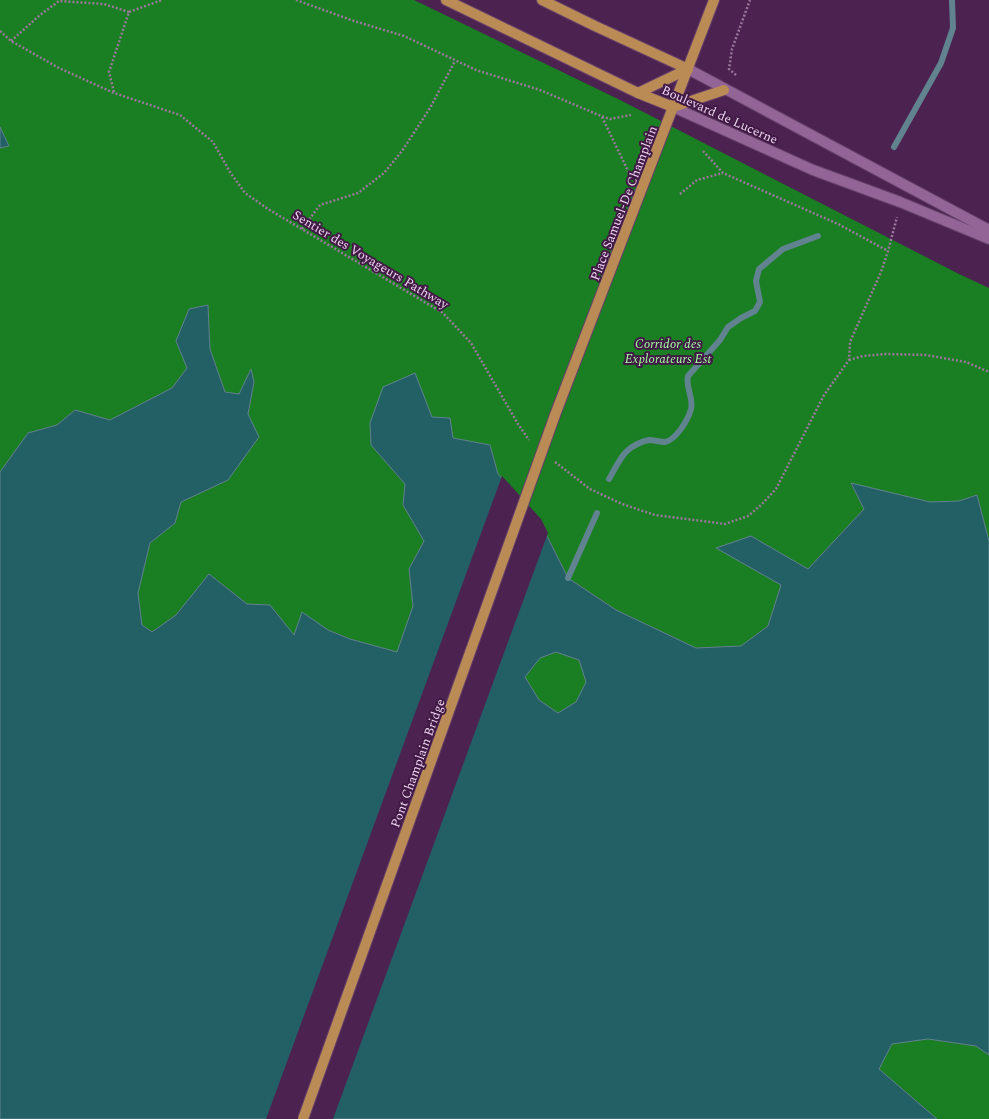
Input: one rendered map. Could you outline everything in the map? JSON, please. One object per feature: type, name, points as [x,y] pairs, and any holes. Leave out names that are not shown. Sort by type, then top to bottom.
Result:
[{"type":"main road","name":"Boulevard de Lucerne","points":[[446,0],[638,92],[674,107]]},
{"type":"main road","name":"Boulevard de Lucerne","points":[[542,0],[602,30],[688,69]]},
{"type":"main road","name":"Place Samuel-De Champlain","points":[[555,415],[714,0]]},
{"type":"main road","points":[[638,92],[688,69]]},
{"type":"main road","points":[[674,107],[724,90]]},
{"type":"main road","name":"Pont Champlain Bridge","points":[[303,1119],[555,415]]},
{"type":"street","name":"Boulevard de Lucerne","points":[[688,69],[724,90],[989,230]]},
{"type":"street","name":"Boulevard de Lucerne","points":[[674,107],[813,170],[900,202],[989,239]]},
{"type":"path","points":[[10,41],[40,14],[59,1],[104,4],[129,12],[162,0]]},
{"type":"path","points":[[296,0],[354,21],[404,36],[476,70],[540,90],[601,116],[610,119],[631,115]]},
{"type":"path","points":[[740,79],[729,69],[732,50],[750,0]]},
{"type":"path","points":[[114,92],[109,72],[129,12]]},
{"type":"path","name":"Sentier des Voyageurs Pathway","points":[[0,31],[10,41],[59,68],[114,92],[180,115],[213,142],[244,193],[443,313],[471,343],[518,424],[532,444]]},
{"type":"path","points":[[302,229],[320,205],[358,193],[384,172],[402,151],[430,108],[455,61]]},
{"type":"path","points":[[601,116],[639,195]]},
{"type":"path","points":[[703,151],[723,172],[838,224],[888,251]]},
{"type":"path","points":[[680,194],[697,180],[723,172]]},
{"type":"path","points":[[550,458],[590,489],[622,504],[655,515],[725,524],[748,516],[776,489],[824,395],[849,360],[850,342],[882,272],[900,202]]},
{"type":"path","points":[[849,360],[863,356],[886,354],[926,355],[966,362],[989,372]]},
{"type":"green space","name":"Corridor des Explorateurs Est","points":[[0,0],[414,0],[620,100],[989,288],[989,541],[977,495],[959,501],[930,502],[851,484],[864,509],[808,569],[751,536],[717,548],[781,585],[768,626],[741,646],[696,648],[616,610],[568,578],[539,520],[498,474],[490,445],[452,438],[450,418],[432,418],[414,374],[371,445],[405,484],[403,505],[424,541],[409,569],[413,606],[397,652],[350,639],[328,630],[302,613],[294,636],[270,605],[247,604],[209,574],[176,615],[152,632],[142,625],[138,593],[150,543],[175,523],[181,502],[228,480],[248,414],[254,382],[251,370],[239,394],[225,392],[210,349],[208,305],[190,309],[176,341],[188,368],[172,388],[110,420],[75,410],[57,425],[28,433],[0,472],[0,148],[9,146],[0,127]]},
{"type":"green space","points":[[556,652],[579,660],[587,682],[576,702],[558,713],[539,700],[525,677],[540,658]]},
{"type":"green space","points":[[928,1039],[976,1046],[989,1055],[989,1119],[937,1119],[879,1069],[892,1044]]},
{"type":"shaded area","points":[[0,127],[9,146],[0,148]]},
{"type":"shaded area","points":[[208,305],[210,349],[225,392],[239,394],[251,369],[254,382],[248,414],[259,437],[228,480],[181,502],[175,523],[150,543],[138,593],[142,625],[152,632],[176,615],[209,574],[247,604],[270,605],[294,635],[302,612],[328,630],[350,639],[397,652],[413,606],[409,569],[424,541],[403,505],[405,484],[371,445],[370,423],[383,387],[415,373],[432,417],[450,418],[453,438],[490,445],[498,474],[539,520],[568,578],[616,610],[696,648],[741,646],[768,626],[781,585],[716,548],[751,536],[808,569],[864,509],[851,483],[930,502],[959,501],[977,495],[989,541],[989,1055],[976,1046],[928,1039],[892,1044],[879,1069],[937,1119],[0,1119],[0,472],[28,433],[57,425],[75,410],[110,420],[172,388],[187,368],[176,341],[189,309]],"holes":[[[556,652],[579,660],[586,682],[576,702],[558,713],[539,700],[525,677],[540,658]]]},
{"type":"pier","points":[[502,476],[541,519],[548,533],[333,1119],[266,1119]]},
{"type":"waterway","points":[[894,147],[941,63],[953,28],[952,0]]},
{"type":"waterway","points":[[609,479],[622,457],[632,447],[649,440],[665,442],[673,438],[681,429],[692,405],[687,380],[688,376],[720,340],[728,327],[755,311],[760,302],[756,281],[759,269],[783,249],[818,236]]},
{"type":"waterway","points":[[568,578],[597,513]]}]
